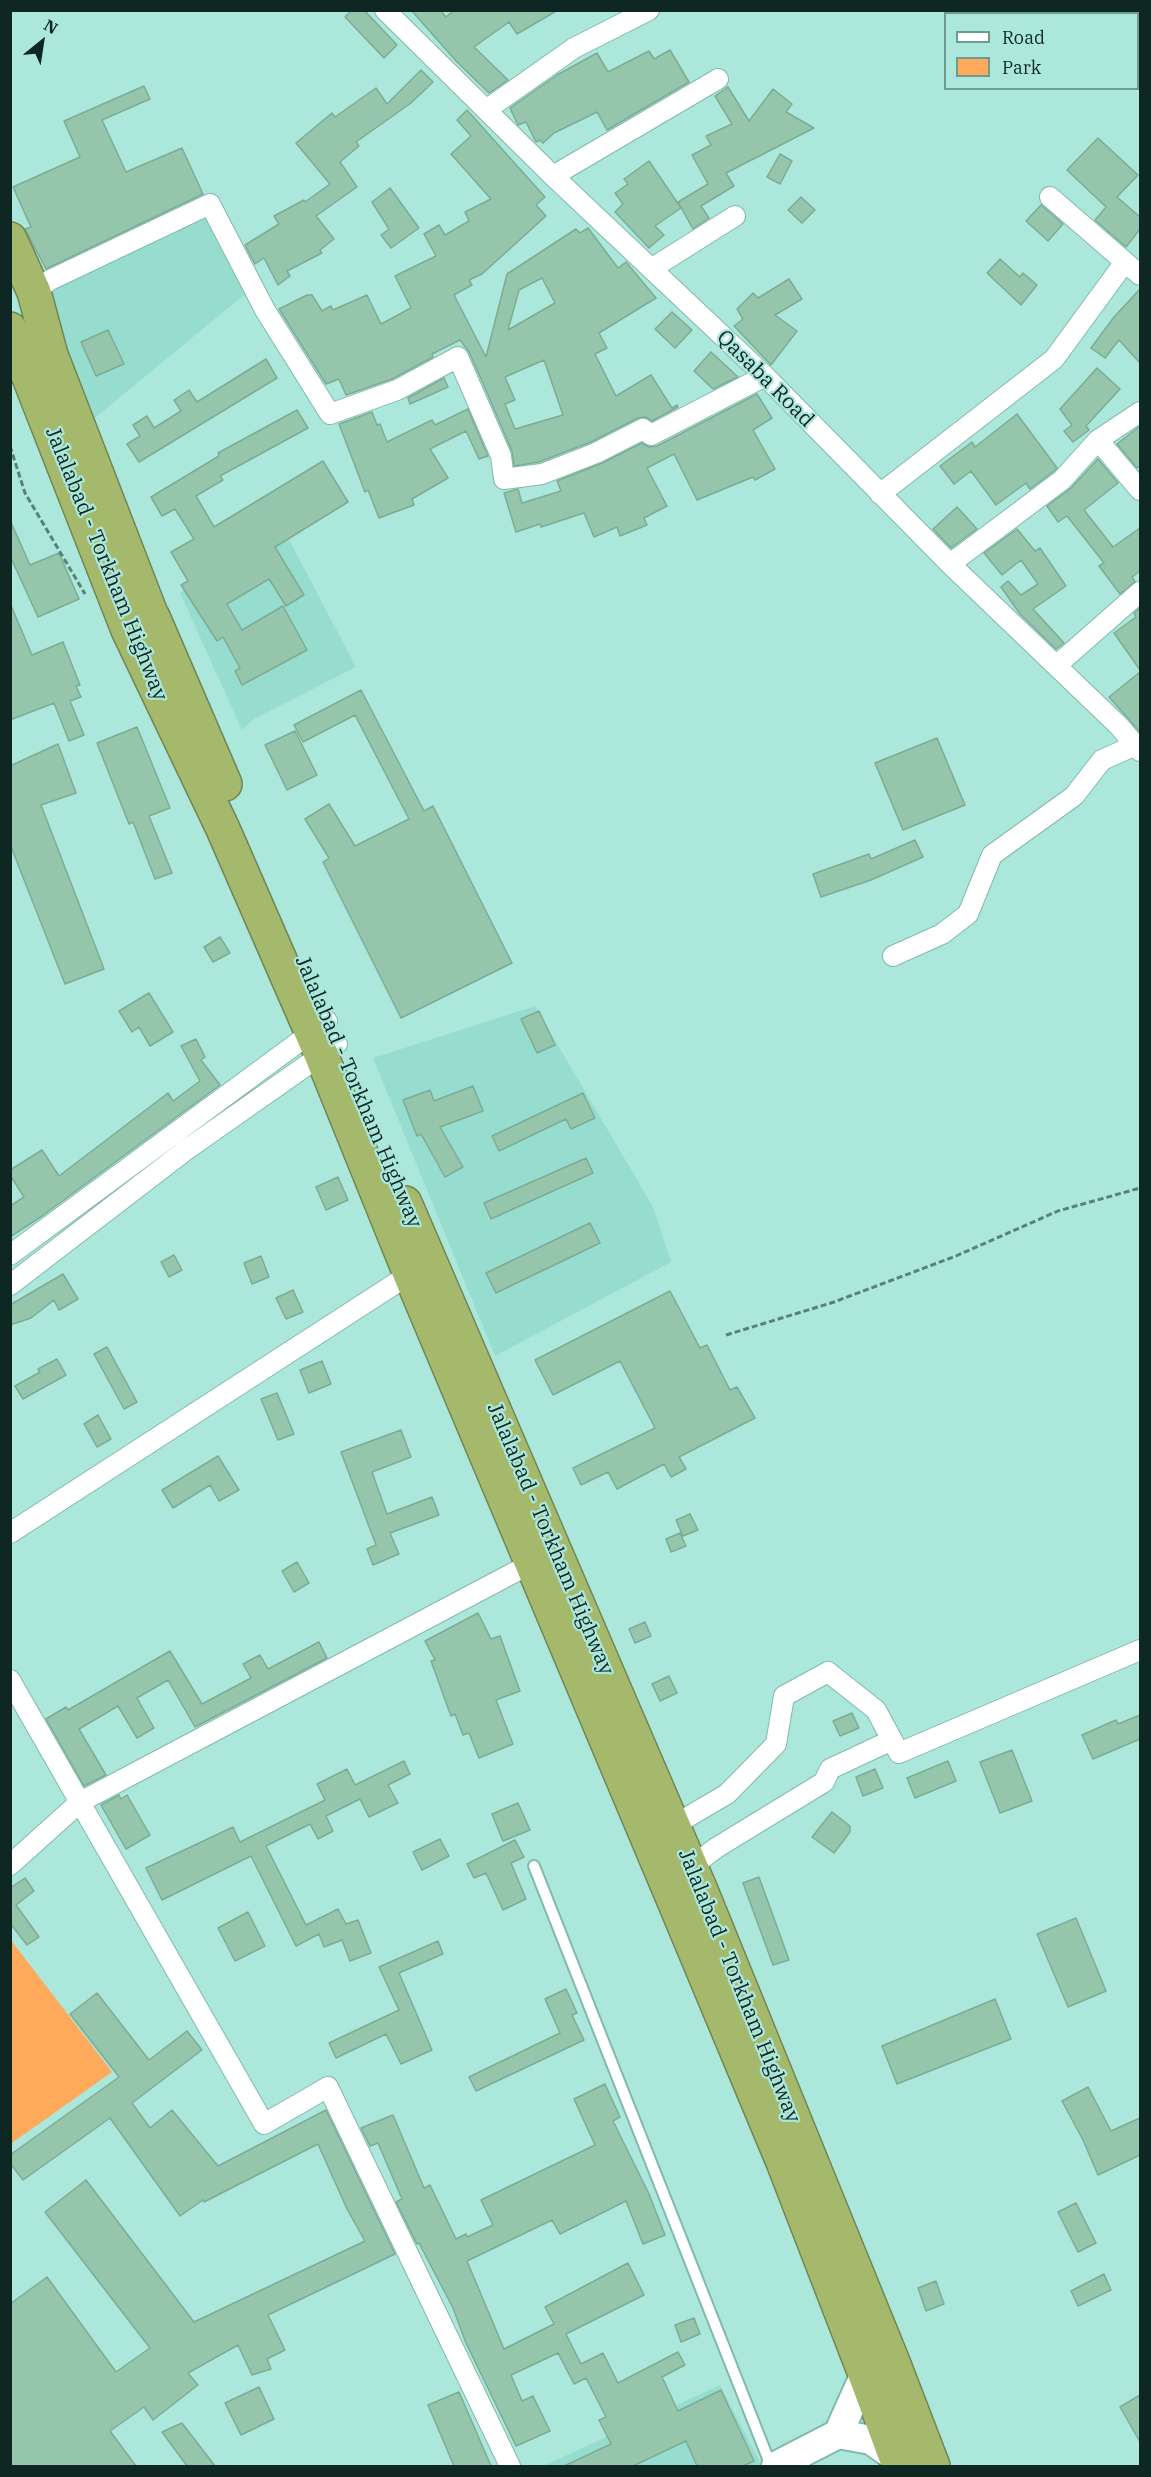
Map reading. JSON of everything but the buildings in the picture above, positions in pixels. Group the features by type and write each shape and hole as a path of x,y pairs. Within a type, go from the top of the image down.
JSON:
{"highway":[{"name":"Jalalabad - Torkham Highway","path":"10,239 34,291 51,355 153,617 324,1038 661,1833 897,2462"},
{"name":"Jalalabad - Torkham Highway","path":"10,328 129,630 324,1038 411,1275 532,1563 602,1695"},
{"name":"Jalalabad - Torkham Highway","path":"153,617 223,830"},
{"name":"Jalalabad - Torkham Highway","path":"661,1833 691,1867 933,2466"}],"street":[{"name":"Qasaba Road","path":"385,10 553,176 765,376 950,564 1036,648 1058,665 1059,669 1139,747"},
{"path":"486,110 573,48 649,10"},
{"path":"553,176 718,79"},
{"path":"1050,197 1140,275"},
{"path":"34,291 50,280 210,204 265,310 330,414 397,390 458,357 501,456 505,482 542,474 596,453 643,429 651,435 765,376"},
{"path":"651,269 735,216"},
{"path":"880,494 1054,360 1125,262"},
{"path":"950,564 1062,480 1098,440 1140,412"},
{"path":"1098,440 1140,490"},
{"path":"1058,665 1140,591"},
{"path":"893,956 942,934 968,914 992,855 1074,796 1102,760 1139,747"},
{"path":"10,1255 257,1071 324,1038"},
{"path":"10,1285 186,1150 270,1090 324,1038"},
{"path":"257,1071 270,1090"},
{"path":"10,1533 411,1275"},
{"path":"10,1865 80,1802 532,1563"},
{"path":"661,1833 727,1794 776,1743 784,1696 828,1672 876,1710 899,1754 1140,1650"},
{"path":"10,1680 264,2124 328,2087 510,2466"},
{"path":"691,1867 716,1848 824,1782 830,1769 892,1740"},
{"path":"838,2434 865,2373"},
{"path":"776,2466 838,2434 871,2440 897,2462"}],"lane":[{"path":"534,1866 771,2466"}],"path":[{"path":"726,1335 834,1302 956,1256 1058,1211 1140,1188"}],"shaded area":[{"path":"200,202 250,290 85,426 47,285"},
{"path":"285,532 356,667 254,719 242,730 180,593"},
{"path":"535,1006 653,1207 671,1262 495,1356 373,1058"},
{"path":"720,2385 762,2466 543,2466"}],"green space":[{"path":"10,1939 112,2072 12,2143 10,2141"}]}
